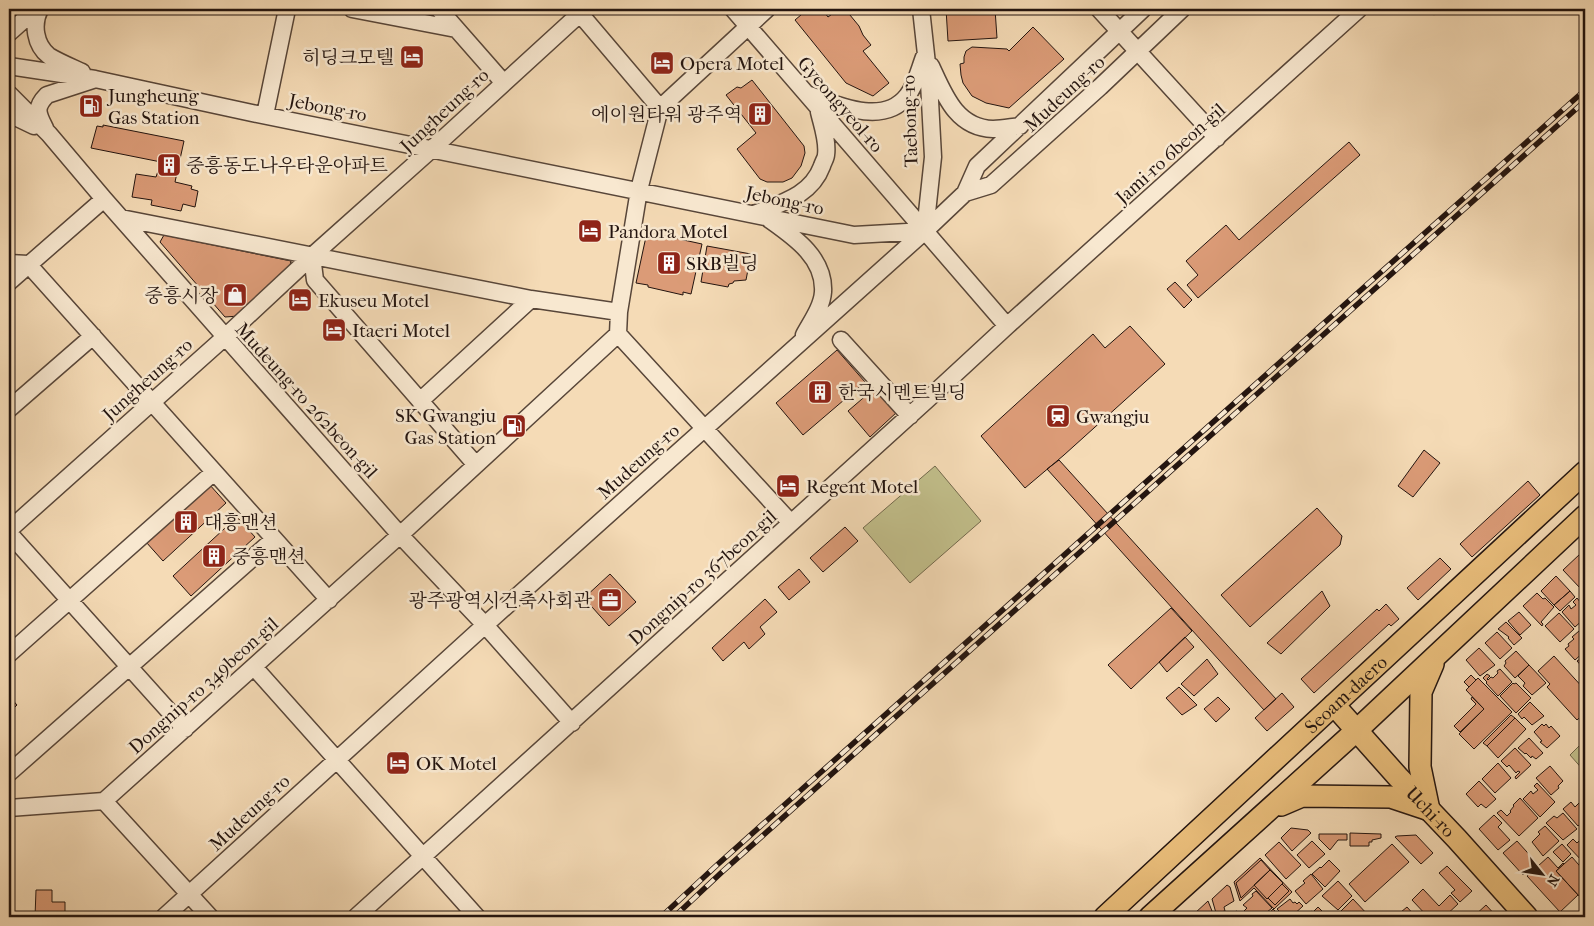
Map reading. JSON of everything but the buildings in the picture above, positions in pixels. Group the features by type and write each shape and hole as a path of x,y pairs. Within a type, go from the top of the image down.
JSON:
{"main road":[{"name":"Seoam-daero","path":"1105,917 1585,472"},
{"name":"Seoam-daero","path":"1150,917 1357,730 1585,516"},
{"path":"1429,810 1420,767 1421,692 1436,656"},
{"name":"Uchi-ro","path":"1334,705 1527,917"},
{"path":"1270,810 1302,796 1391,797 1429,810"}],"street":[{"path":"9,22 31,9"},
{"path":"9,33 36,9"},
{"path":"40,9 35,26 37,38 42,48 49,55 95,79"},
{"path":"265,115 287,9"},
{"path":"352,9 456,29"},
{"path":"439,9 503,82"},
{"name":"Gyeongyeol-ro","path":"733,9 1007,326"},
{"path":"767,9 660,108 639,190 618,312 618,334 791,523"},
{"name":"Taebong-ro","path":"921,9 929,82 933,157 925,232"},
{"path":"1099,9 1217,138"},
{"name":"Mudeung-ro","path":"164,917 336,759 925,232 965,193 977,166 1143,9"},
{"name":"Mudeung-ro","path":"965,193 991,185 1038,144 1182,9"},
{"name":"Jami-ro 6beon-gil","path":"1007,326 1359,9"},
{"name":"Jungheung-ro","path":"9,532 433,148 580,10 660,108"},
{"path":"806,94 853,110 875,112 888,109 899,104 914,86 925,52"},
{"path":"925,52 949,103 962,118 979,127 993,129 1020,126"},
{"name":"Jebong-ro","path":"9,66 95,79 854,235 925,232"},
{"path":"49,134 38,114 42,100 47,95 95,79"},
{"name":"Mudeung-ro 262beon-gil","path":"9,94 49,134 400,535 485,625 572,723"},
{"path":"797,347 819,307 823,292 821,279 815,263 807,250 760,216 796,198 812,185 820,173 826,154 825,134 818,108"},
{"path":"9,114 49,134"},
{"path":"9,282 104,199"},
{"path":"121,218 531,299 618,312"},
{"path":"312,256 315,280 476,465"},
{"path":"9,262 28,264 328,600"},
{"path":"420,400 531,299"},
{"name":"Dongnip-ro 367beon-gil","path":"356,917 572,723 1007,326"},
{"name":"Dongnip-ro 349beon-gil","path":"104,801 400,535 618,334"},
{"path":"14,405 93,336"},
{"path":"841,340 910,416"},
{"path":"9,654 214,472"},
{"path":"9,532 185,729"},
{"path":"9,773 274,539"},
{"path":"254,667 477,917"},
{"path":"9,808 104,801 210,917"}],"shaded area":[{"path":"935,466 981,521 910,583 863,528"},
{"path":"1585,740 1585,772 1570,755"}],"railway":[{"path":"661,917 1585,90"},
{"path":"674,917 1585,101"}],"place":[{"name":"히딩크모텔","path":"412,57"},
{"name":"Opera Motel","path":"662,63"},
{"name":"Jungheung Gas Station","path":"91,106"},
{"name":"에이원타워 광주역","path":"760,114"},
{"name":"중흥동도나우타운아파트","path":"169,165"},
{"name":"Pandora Motel","path":"590,231"},
{"name":"SRB빌딩","path":"669,263"},
{"name":"중흥시장","path":"235,295"},
{"name":"Ekuseu Motel","path":"300,300"},
{"name":"Itaeri Motel","path":"334,330"},
{"name":"한국시멘트빌딩","path":"820,392"},
{"name":"Gwangju","path":"1058,416"},
{"name":"SK Gwangju Gas Station","path":"514,426"},
{"name":"Regent Motel","path":"788,486"},
{"name":"대흥맨션","path":"186,522"},
{"name":"중흥맨션","path":"214,556"},
{"name":"광주광역시건축사회관","path":"610,600"},
{"name":"OK Motel","path":"398,763"}]}
